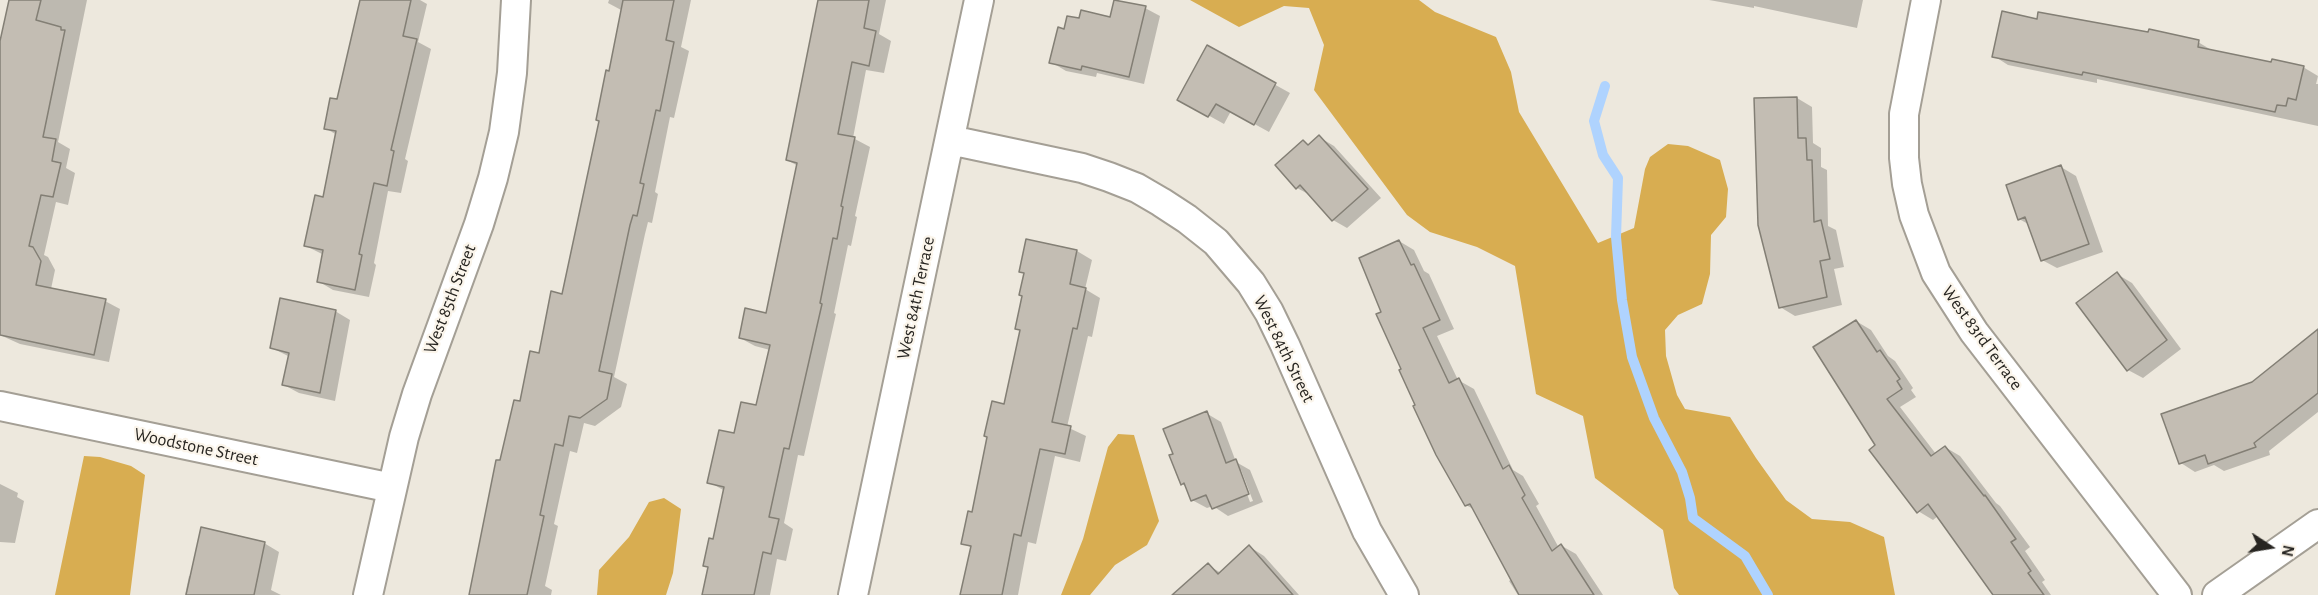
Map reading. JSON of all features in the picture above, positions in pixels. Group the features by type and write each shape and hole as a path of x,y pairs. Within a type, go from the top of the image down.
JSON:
{"street":[{"name":"West 85th Street","path":"368,595 404,437 426,364 493,178 504,132 512,73 516,0"},
{"name":"West 84th Terrace","path":"853,595 979,0"},
{"name":"West 83rd Terrace","path":"1926,0 1907,90 1904,146 1907,184 1914,215 1936,273 1974,332 2177,595"},
{"name":"West 84th Street","path":"950,140 1082,168 1109,177 1137,188 1161,202 1216,242 1251,283 1269,312 1286,345 1367,531 1404,595"},
{"name":"Woodstone Street","path":"0,406 392,488"},
{"path":"2217,595 2318,524"}],"shaded area":[{"path":"1190,0 1419,0 1435,12 1496,37 1511,72 1519,112 1598,243 1634,228 1645,169 1650,157 1668,144 1688,146 1720,160 1728,189 1726,217 1711,235 1710,274 1702,304 1678,315 1665,330 1666,356 1677,395 1685,409 1730,417 1786,500 1812,519 1850,522 1884,537 1895,595 1679,595 1674,588 1663,530 1595,478 1583,416 1536,394 1515,266 1477,247 1430,232 1407,215 1314,90 1324,45 1309,8 1284,6 1239,27"},
{"path":"1118,434 1134,435 1159,521 1147,545 1115,565 1090,595 1061,595 1083,539 1108,447"},
{"path":"84,456 100,457 131,466 145,475 130,595 55,595"},
{"path":"664,498 681,509 673,573 666,595 597,595 599,570 629,537 649,502"}],"building":[{"path":"9,0 41,0 36,20 65,30 43,137 56,139 52,161 61,163 53,197 41,195 29,246 33,247 41,261 36,285 106,299 94,355 0,335 0,41"},
{"path":"360,0 411,0 403,36 417,39 391,150 394,151 387,186 374,183 359,254 362,255 355,290 317,282 323,250 304,246 315,195 323,197 336,131 324,129 330,98 337,99"},
{"path":"623,0 674,0 666,40 674,42 660,111 656,110 640,183 644,184 637,216 633,215 630,225 599,371 612,374 607,399 580,418 569,416 563,446 555,444 540,515 544,516 527,595 469,595 496,460 500,460 514,400 520,401 530,351 539,353 551,291 562,294 599,121 596,120 606,70 609,71"},
{"path":"818,0 869,0 864,28 876,31 869,66 852,62 838,134 855,137 837,239 833,238 820,303 822,304 789,449 784,448 769,517 779,519 771,554 763,552 754,595 702,595 708,567 703,566 709,538 713,539 724,487 707,483 719,430 734,433 741,402 756,405 770,345 739,338 745,308 766,313 797,163 786,160"},
{"path":"1114,0 1146,6 1129,77 1082,66 1081,70 1049,63 1058,27 1064,29 1067,16 1079,18 1081,10 1110,17"},
{"path":"2002,11 2037,19 2038,12 2148,32 2149,29 2199,40 2198,47 2271,62 2272,59 2304,66 2296,100 2288,98 2286,106 2277,105 2275,112 2083,72 2082,75 1992,57"},
{"path":"1207,45 1276,83 1254,125 1216,104 1208,117 1177,100"},
{"path":"1797,97 1798,138 1806,138 1807,160 1812,160 1814,222 1821,220 1830,259 1820,261 1827,297 1779,308 1758,225 1754,98"},
{"path":"1319,135 1368,189 1332,221 1300,185 1296,189 1275,165 1303,140 1308,145"},
{"path":"2061,165 2089,244 2041,261 2025,217 2018,220 2006,185"},
{"path":"1026,239 1077,250 1070,284 1086,288 1077,329 1073,328 1052,422 1071,426 1065,454 1040,449 1021,536 1014,534 1002,595 960,595 971,546 961,544 968,511 972,512 987,437 984,436 992,401 1004,404 1020,330 1015,329 1024,273 1019,272"},
{"path":"1399,240 1411,265 1414,264 1440,320 1423,328 1449,383 1459,378 1503,469 1509,465 1525,495 1522,498 1552,551 1561,544 1594,595 1519,595 1470,504 1465,506 1436,455 1413,406 1415,405 1399,370 1401,369 1376,314 1381,312 1359,258"},
{"path":"2117,272 2167,340 2127,371 2076,303"},
{"path":"280,298 336,310 320,393 282,385 289,353 270,348"},
{"path":"1856,320 1877,352 1880,350 1900,379 1897,381 1902,389 1887,399 1931,456 1945,446 1985,495 2016,539 2011,542 2031,571 2028,573 2044,595 1993,595 1928,504 1917,513 1869,450 1875,445 1813,347"},
{"path":"2318,329 2318,393 2254,443 2256,447 2208,464 2205,455 2179,464 2161,414 2252,382"},
{"path":"1207,411 1226,463 1236,459 1249,494 1212,509 1206,495 1191,501 1184,483 1181,485 1169,455 1173,454 1163,429"},
{"path":"201,527 265,542 254,595 186,595"},
{"path":"1249,545 1293,595 1172,595 1208,563 1218,574"}],"waterway":[{"path":"1605,86 1594,121 1603,155 1618,178 1616,237 1622,300 1632,357 1654,418 1682,472 1693,518 1745,556 1768,595"}]}
